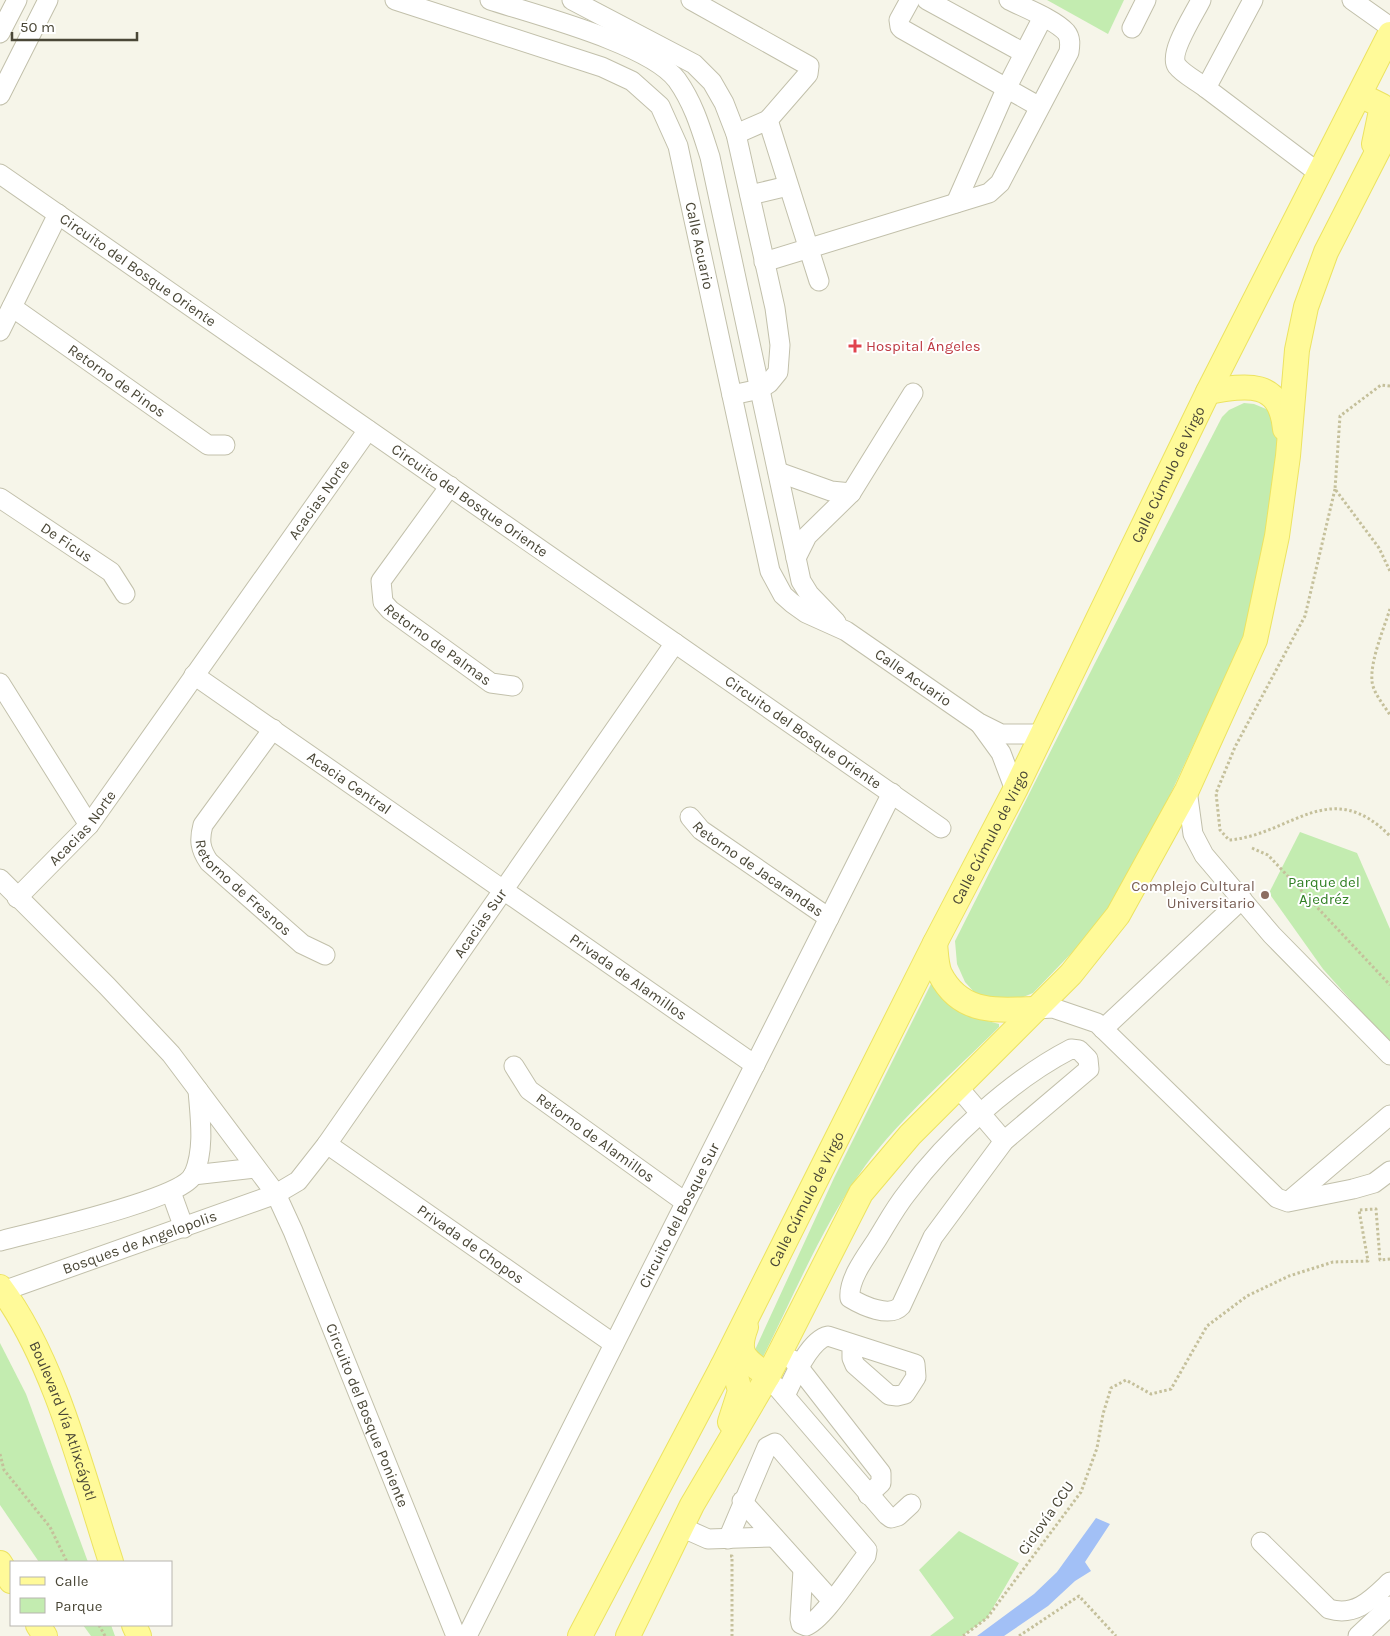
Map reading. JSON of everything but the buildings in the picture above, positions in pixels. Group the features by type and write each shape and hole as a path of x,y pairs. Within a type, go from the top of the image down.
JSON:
{"main road":[{"name":"Calle Cúmulo de Virgo","path":"580,1636 722,1367 935,943 1015,790 1208,392 1390,34"},
{"path":"1360,95 1382,106 1382,113 1365,175"},
{"path":"628,1636 681,1527 768,1376 861,1193 910,1135 956,1086 1071,974 1118,915 1187,790 1255,640 1277,536 1288,456 1297,350 1306,307 1326,252 1390,127"},
{"path":"1208,392 1249,387 1266,390 1277,400 1284,417 1288,456"},
{"path":"935,943 940,973 957,996 971,1005 995,1010 1036,1008"},
{"path":"765,1279 740,1342 741,1351 747,1360 768,1376"},
{"name":"Boulevard Vía Atlixcáyotl","path":"2,1289 36,1347 58,1400 111,1561"},
{"path":"722,1367 736,1376 740,1391 722,1453"},
{"path":"0,1563 10,1579"}],"street":[{"path":"0,33 17,0"},
{"path":"0,95 4,75 48,0"},
{"name":"Calle Acuario","path":"395,0 602,68 632,81 660,106 678,146 770,571 776,583 792,603 806,613 846,632 979,723 1002,734 1042,734"},
{"name":"Calle Acuario","path":"490,0 619,43 650,58 676,79 696,111 710,157 796,558 805,589 846,632"},
{"path":"572,0 694,64 712,82 724,102 736,134 780,345 778,372 769,384 760,389 732,395"},
{"path":"691,0 810,66 808,74 768,120 736,134"},
{"path":"910,0 899,20 902,29 1038,106"},
{"path":"927,0 1024,53"},
{"path":"764,262 989,193 1000,183 1038,106 1068,52 1070,42 1066,33 1009,0"},
{"path":"1132,28 1146,0"},
{"path":"1201,0 1178,44 1174,57 1176,65 1320,174"},
{"path":"1206,88 1253,0"},
{"path":"1352,0 1390,27"},
{"path":"956,203 1007,87 1043,18"},
{"path":"768,120 819,281"},
{"name":"Circuito del Bosque Oriente","path":"0,174 941,828"},
{"path":"750,195 788,186"},
{"path":"0,331 58,214"},
{"name":"Retorno de Pinos","path":"12,307 208,445 224,445"},
{"path":"796,558 807,536 851,493 913,393"},
{"name":"Acacias Norte","path":"17,898 89,825 368,430"},
{"path":"778,472 831,491 851,493"},
{"name":"Retorno de Palmas","path":"450,486 381,581 383,602 390,610 491,683 513,686"},
{"name":"De Ficus","path":"0,498 111,572 125,594"},
{"name":"Acacias Sur","path":"276,1194 298,1181 327,1144 502,889 675,643"},
{"name":"Acacia Central","path":"194,676 502,889"},
{"path":"0,683 89,825"},
{"name":"Calle Acuario","path":"979,723 1001,753 1015,790"},
{"name":"Retorno de Fresnos","path":"273,729 203,825 199,838 202,851 209,862 302,944 325,955"},
{"path":"1187,790 1193,834 1204,855 1272,935 1390,1055"},
{"name":"Circuito del Bosque Sur","path":"467,1636 892,793"},
{"name":"Retorno de Jacarandas","path":"690,817 701,830 829,918"},
{"path":"0,879 153,1034 198,1090 276,1194"},
{"name":"Privada de Alamillos","path":"502,889 755,1065"},
{"path":"1103,1030 1242,899"},
{"path":"1036,1008 1053,1008 1097,1023 1277,1198 1288,1202 1354,1189 1374,1183 1390,1171"},
{"path":"1076,1049 1088,1060 1089,1069 1082,1077 1004,1141 933,1237 901,1306 896,1311 889,1312 850,1298 849,1290 867,1254 906,1194 930,1164 981,1114 1015,1087 1065,1053 1076,1049"},
{"name":"Retorno de Alamillos","path":"514,1066 529,1090 686,1202"},
{"path":"956,1086 1004,1141"},
{"path":"193,1175 201,1130 198,1090"},
{"path":"1288,1202 1390,1115"},
{"name":"Privada de Chopos","path":"327,1144 614,1344"},
{"path":"0,1241 147,1201 170,1192 193,1175 256,1168"},
{"path":"170,1192 184,1228"},
{"name":"Bosques de Angelopolis","path":"2,1289 184,1228 276,1194"},
{"name":"Circuito del Bosque Poniente","path":"276,1194 293,1231 456,1636"},
{"path":"785,1396 798,1368 822,1337 835,1337 852,1344"},
{"path":"782,1347 881,1472 882,1479 868,1495"},
{"path":"768,1376 868,1495 890,1518 898,1516 911,1504"},
{"path":"726,1547 742,1501 766,1447 775,1443 867,1550 866,1556 832,1600 812,1624 806,1626 801,1624 803,1570"},
{"path":"742,1501 832,1600"},
{"path":"681,1527 726,1547 774,1537"},
{"path":"1261,1542 1329,1610 1340,1612 1365,1605 1390,1582"},
{"path":"1358,1636 1390,1606"}],"path":[{"path":"1390,386 1381,386 1340,416 1335,489 1305,616 1235,747 1216,793 1220,830 1229,840 1242,839 1305,814 1329,809 1361,813 1377,823 1390,836"},
{"path":"1335,489 1379,548 1390,571"},
{"path":"1390,609 1374,665 1372,681 1376,694 1390,715"},
{"path":"1252,848 1268,855 1390,985"},
{"name":"Ciclovía CCU","path":"963,1636 987,1618 1081,1492 1097,1448 1103,1414 1111,1388 1126,1380 1151,1394 1171,1388 1207,1326 1247,1296 1288,1276 1333,1262 1368,1261 1359,1210 1376,1209 1380,1260 1390,1259"},
{"path":"0,1454 4,1470 50,1527 67,1561"},
{"path":"726,1547 732,1556 732,1636"},
{"path":"1019,1636 1079,1596 1116,1636"}],"green space":[{"path":"1047,0 1124,0 1108,34"},
{"path":"1244,403 1254,404 1271,411 1277,418 1280,449 1253,607 1239,648 1163,810 1118,894 1087,937 1033,993 1005,1002 975,993 965,982 957,964 955,941 1222,417 1229,410"},
{"name":"Parque del Ajedréz","path":"1300,832 1357,853 1390,929 1390,1044 1323,969 1269,893"},
{"path":"933,980 973,1017 999,1024 999,1027 912,1111 865,1166 836,1211 763,1357 760,1358 754,1352 834,1178"},
{"path":"0,1343 26,1394 88,1561 38,1561 0,1505"},
{"path":"959,1531 1019,1563 987,1618 962,1636 930,1636 954,1618 919,1570"},
{"path":"84,1626 111,1626 115,1636 91,1636"}],"water":[{"path":"1096,1518 1110,1524 1085,1562 1091,1571 1075,1581 1048,1606 1004,1636 977,1636 1034,1594 1057,1572"}],"place":[{"name":"Hospital Ángeles","path":"855,346"},
{"name":"Complejo Cultural Universitario","path":"1265,895"}]}
